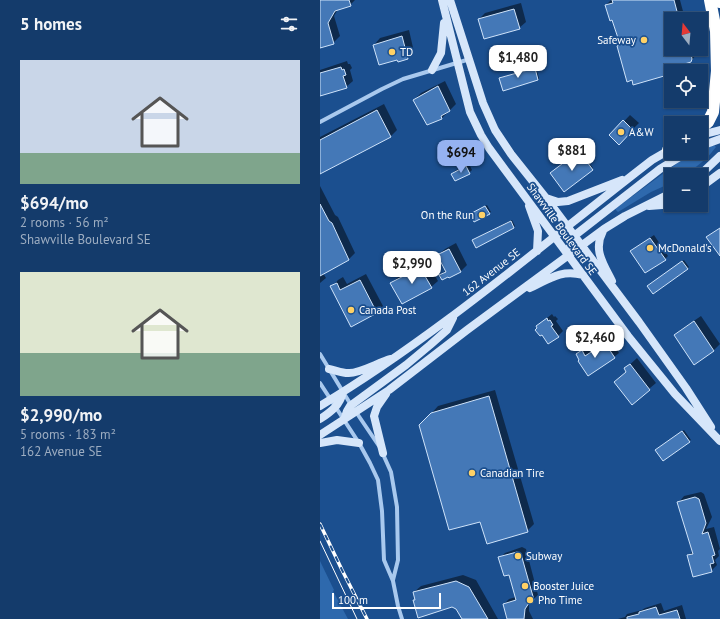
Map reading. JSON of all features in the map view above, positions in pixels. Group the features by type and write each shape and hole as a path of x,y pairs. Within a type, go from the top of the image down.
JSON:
{"highway":[{"path":"708,122 713,112 717,72 716,31 710,0"}],"main road":[{"name":"Shawville Boulevard SE","path":"442,0 470,112 489,148 624,330 675,394 720,441"},
{"name":"Shawville Boulevard SE","path":"450,0 470,59 483,104 494,130 510,154 546,198 686,388 720,441"},
{"path":"432,70 441,53 444,35 444,12"},
{"path":"708,133 720,130"},
{"path":"708,143 720,139"},
{"name":"162 Avenue SE","path":"343,392 396,358 454,315 652,160 664,153"},
{"path":"707,168 720,156"},
{"path":"569,255 569,249 574,236 660,169 675,160"},
{"path":"708,182 720,173"},
{"path":"546,198 557,202 568,201 632,176"},
{"path":"320,435 344,420 347,411 354,409 389,390 604,229 625,216 664,197"},
{"path":"528,201 538,231 537,251"},
{"path":"646,206 664,204"},
{"path":"604,229 599,238 598,252 618,295"},
{"path":"506,301 564,273 574,273 583,276"},
{"path":"354,409 447,330 454,315"},
{"path":"329,369 353,373 381,361 396,358"},
{"path":"383,454 374,412 389,390"},
{"path":"320,406 342,399 343,392"},
{"path":"320,419 333,403"},
{"path":"320,443 337,440 358,443"}],"street":[{"path":"320,122 402,79 470,59"},
{"path":"320,354 383,454 391,472 397,507 398,560 393,581"},
{"path":"320,383 370,462 378,480 382,511 384,560 393,581 402,619"}],"shaded area":[{"path":"714,145 716,147 708,157 708,147"},
{"path":"682,160 704,160 694,168 671,168"},
{"path":"664,173 664,186 651,192 618,212 615,209"},
{"path":"320,561 334,590 333,591 348,619 320,619"}],"building":[{"path":"320,0 349,0 351,6 335,11 328,23 334,44 320,48"},
{"name":"Safeway","path":"612,0 674,0 677,12 664,12 664,56 691,56 691,62 684,64 664,64 664,76 633,85 632,80 627,82 617,46 619,45 618,38 612,20 610,21 605,5 613,3"},
{"path":"514,9 520,29 484,39 478,19"},
{"name":"TD","path":"402,36 408,59 398,62 397,60 379,65 373,45"},
{"path":"341,67 342,70 344,69 346,75 343,76 347,88 320,96 320,73"},
{"path":"535,68 538,80 503,91 499,78"},
{"path":"438,86 450,111 441,116 442,119 427,125 413,100"},
{"path":"377,110 391,137 320,174 320,140"},
{"name":"A&W","path":"623,120 633,130 619,145 609,135"},
{"path":"579,151 593,170 564,192 550,173"},
{"path":"466,166 470,174 455,181 451,174"},
{"path":"320,204 329,221 332,223 349,260 320,276"},
{"path":"485,206 490,214 474,222 470,214"},
{"path":"511,221 514,228 476,248 472,240"},
{"path":"720,228 720,256 706,237"},
{"path":"650,238 666,260 645,273 630,251"},
{"path":"449,249 461,272 442,280 439,275 446,272 437,255"},
{"path":"682,261 688,269 653,294 647,286"},
{"path":"425,265 429,273 425,276 432,288 402,304 390,283"},
{"path":"360,280 377,313 351,327 330,286 337,283 340,290"},
{"path":"547,318 548,321 550,320 553,325 551,326 559,337 548,344 542,335 540,336 535,330 537,328 536,326"},
{"path":"694,321 714,351 694,365 674,335"},
{"path":"605,343 615,358 588,376 578,361 579,360 576,354 582,350 585,356"},
{"path":"630,364 650,390 632,405 614,382 626,372 624,368"},
{"name":"Canadian Tire","path":"489,396 528,532 487,544 480,522 449,530 419,425 431,413"},
{"path":"682,431 690,442 663,461 655,450"},
{"path":"695,497 699,499 706,523 702,534 708,532 715,555 712,556 714,563 710,564 712,572 693,577 687,555 693,554 677,502"},
{"path":"517,552 521,554 534,600 529,603 525,609 524,619 507,619 503,604 516,600 509,575 504,576 498,557"},
{"path":"456,581 469,587 488,619 462,619 456,609 452,607 418,618 413,600 415,600 413,592"},
{"path":"656,607 659,615 677,610 680,619 627,619 627,617 639,614 639,612"}],"tram line":[{"path":"320,541 357,619"}],"railway":[{"path":"320,524 367,619"}],"place":[{"name":"Safeway","path":"644,40"},
{"name":"TD","path":"392,52"},
{"name":"A&W","path":"621,132"},
{"name":"On the Run","path":"482,215"},
{"name":"McDonald's","path":"650,248"},
{"name":"Canada Post","path":"351,310"},
{"name":"Canadian Tire","path":"472,473"},
{"name":"Subway","path":"518,556"},
{"name":"Booster Juice","path":"525,586"},
{"name":"Pho Time","path":"530,600"}]}
